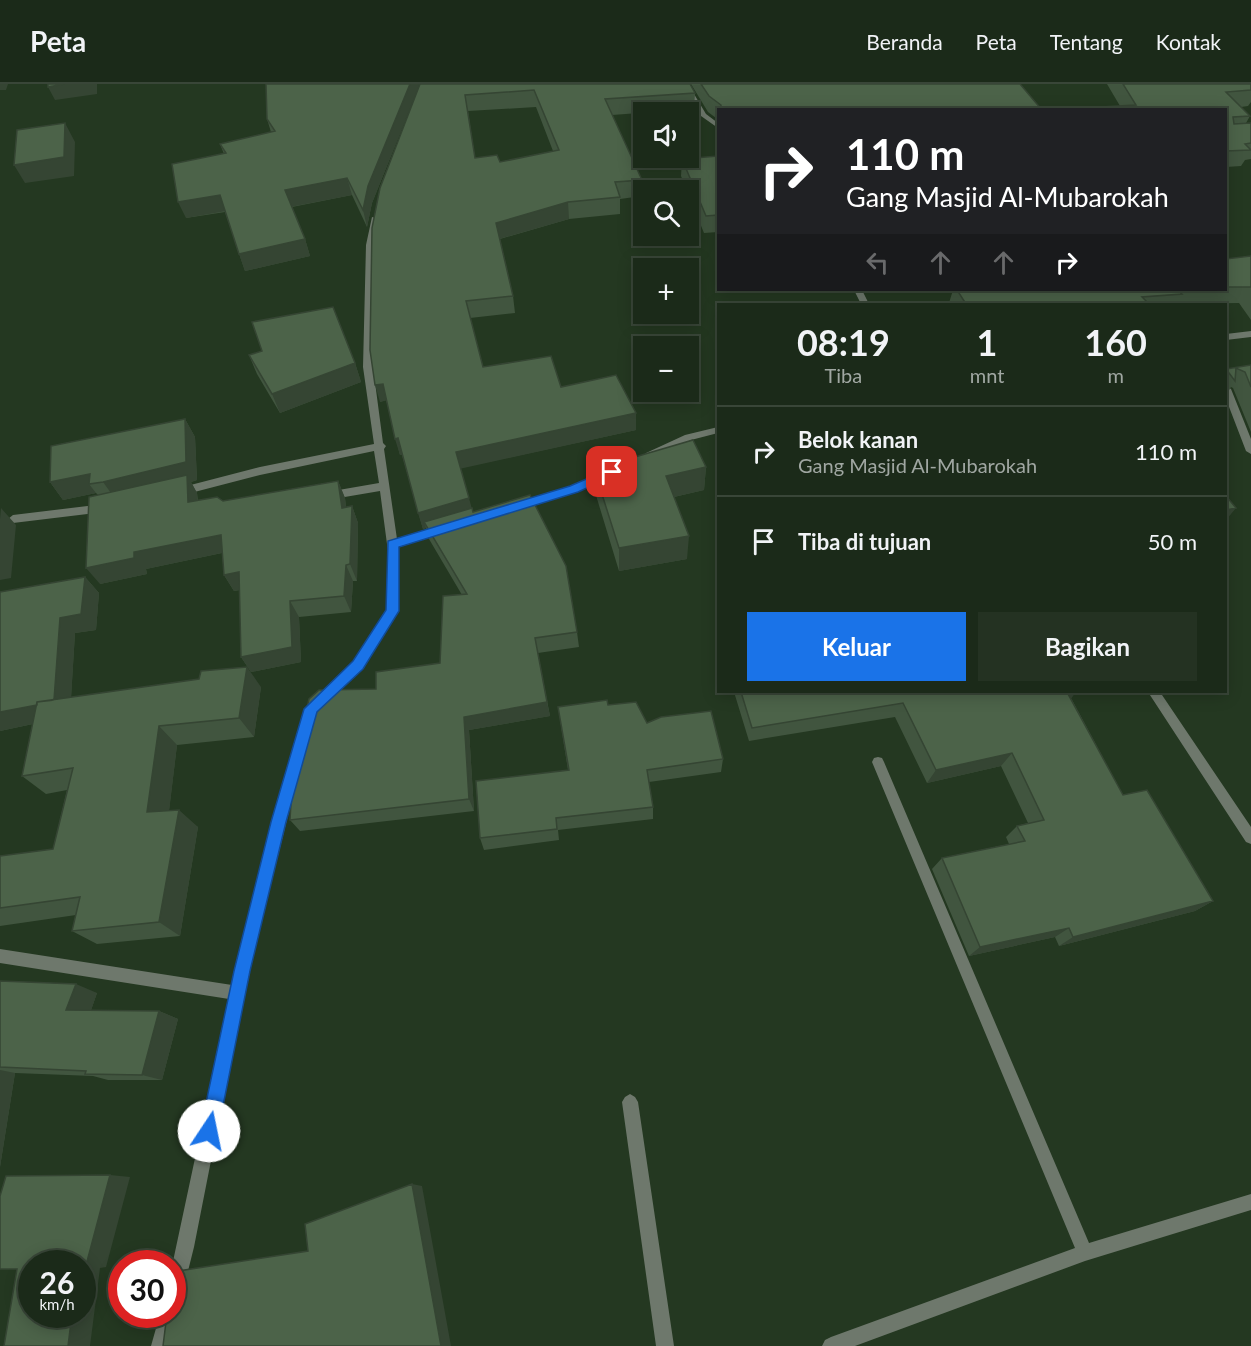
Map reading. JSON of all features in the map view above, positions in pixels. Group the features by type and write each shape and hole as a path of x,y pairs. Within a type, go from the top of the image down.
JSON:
{"street":[{"path":"685,84 703,116 717,125"},
{"path":"311,709 358,665 393,611 393,544 381,446 368,367 370,245 378,204"},
{"path":"1227,337 1251,334"},
{"path":"1227,391 1251,451"},
{"path":"636,461 688,437 717,430"},
{"path":"164,496 260,471 381,446"},
{"path":"506,510 574,489 616,470"},
{"path":"314,498 385,486"},
{"path":"13,519 116,506"},
{"path":"393,544 449,527"},
{"path":"1155,693 1251,838"},
{"path":"185,1250 237,993 278,822 301,743"},
{"path":"878,762 1085,1253"},
{"path":"0,956 237,993"},
{"path":"630,1102 665,1346"},
{"path":"831,1346 1085,1253 1251,1202"},
{"path":"160,1346 165,1328"}],"building":[{"path":"48,84 64,84 48,87"},
{"path":"266,84 410,84 368,186 363,210 347,178 285,190 305,239 239,254 220,195 178,202 172,164 226,153 220,144 275,131 267,119"},
{"path":"420,84 690,84 695,93 605,99 633,160 633,168 637,168 642,180 615,182 620,197 568,202 496,223 513,296 466,301 483,367 551,356 561,387 616,375 636,413 456,452 469,498 418,513 398,438 395,439 383,384 375,385 370,350 372,228 380,188","holes":["534,90 559,150 500,162 497,155 475,158 465,95"]},
{"path":"701,84 1020,84 1040,108 721,108 721,105 709,96"},
{"path":"1123,84 1251,84 1251,90 1226,92 1250,116 1233,117 1234,124 1251,123 1251,143 1245,144 1251,150 1227,151 1227,108 1084,108 1136,105"},
{"path":"65,123 64,157 14,165 17,130"},
{"path":"717,156 717,215 706,216 699,199 699,180 691,180 686,168 699,168 699,158"},
{"path":"1251,256 1251,287 1227,287 1227,259"},
{"path":"958,291 1179,291 1182,294 1142,297 1148,303 965,303"},
{"path":"333,307 355,363 272,394 249,355 262,351 252,322"},
{"path":"1251,365 1251,387 1245,372 1236,368 1235,381 1227,369"},
{"path":"185,419 186,462 103,482 89,484 90,474 50,482 51,446"},
{"path":"693,440 706,467 666,476 689,536 619,548 594,469"},
{"path":"187,475 188,502 217,497 223,501 338,481 342,508 352,506 350,564 346,565 344,596 290,601 292,647 241,657 239,572 224,575 221,535 134,552 134,558 86,568 89,497"},
{"path":"530,495 566,566 577,632 535,638 547,702 464,717 469,799 290,820 293,767 309,699 319,690 376,689 376,672 440,663 443,596 467,594 424,522 472,508 473,512"},
{"path":"1227,497 1236,508 1227,510"},
{"path":"85,577 81,614 60,618 54,700 0,712 0,592"},
{"path":"247,667 239,718 159,726 147,812 179,810 159,922 72,931 80,897 0,908 0,856 53,849 73,768 22,776 37,702 199,679 201,671"},
{"path":"741,693 1072,693 1068,694 1123,795 1147,790 1213,901 1073,937 1069,928 980,947 942,858 1025,841 1017,826 1044,820 1012,753 936,770 903,703 752,728"},
{"path":"607,700 608,705 636,702 647,723 661,717 711,711 723,759 647,770 653,807 556,818 557,829 480,838 476,781 569,770 558,707"},
{"path":"0,981 76,984 66,1010 159,1011 142,1075 85,1074 86,1071 0,1067"},
{"path":"110,1175 90,1250 18,1250 18,1328 70,1328 68,1346 4,1346 17,1269 0,1269 0,1196 6,1176"},
{"path":"412,1184 441,1346 163,1346 165,1328 186,1328 186,1270 308,1251 305,1224"}],"route":[{"path":"209,1131 237,993 278,822 311,709 358,665 393,611 393,544 574,489 612,472"}]}
